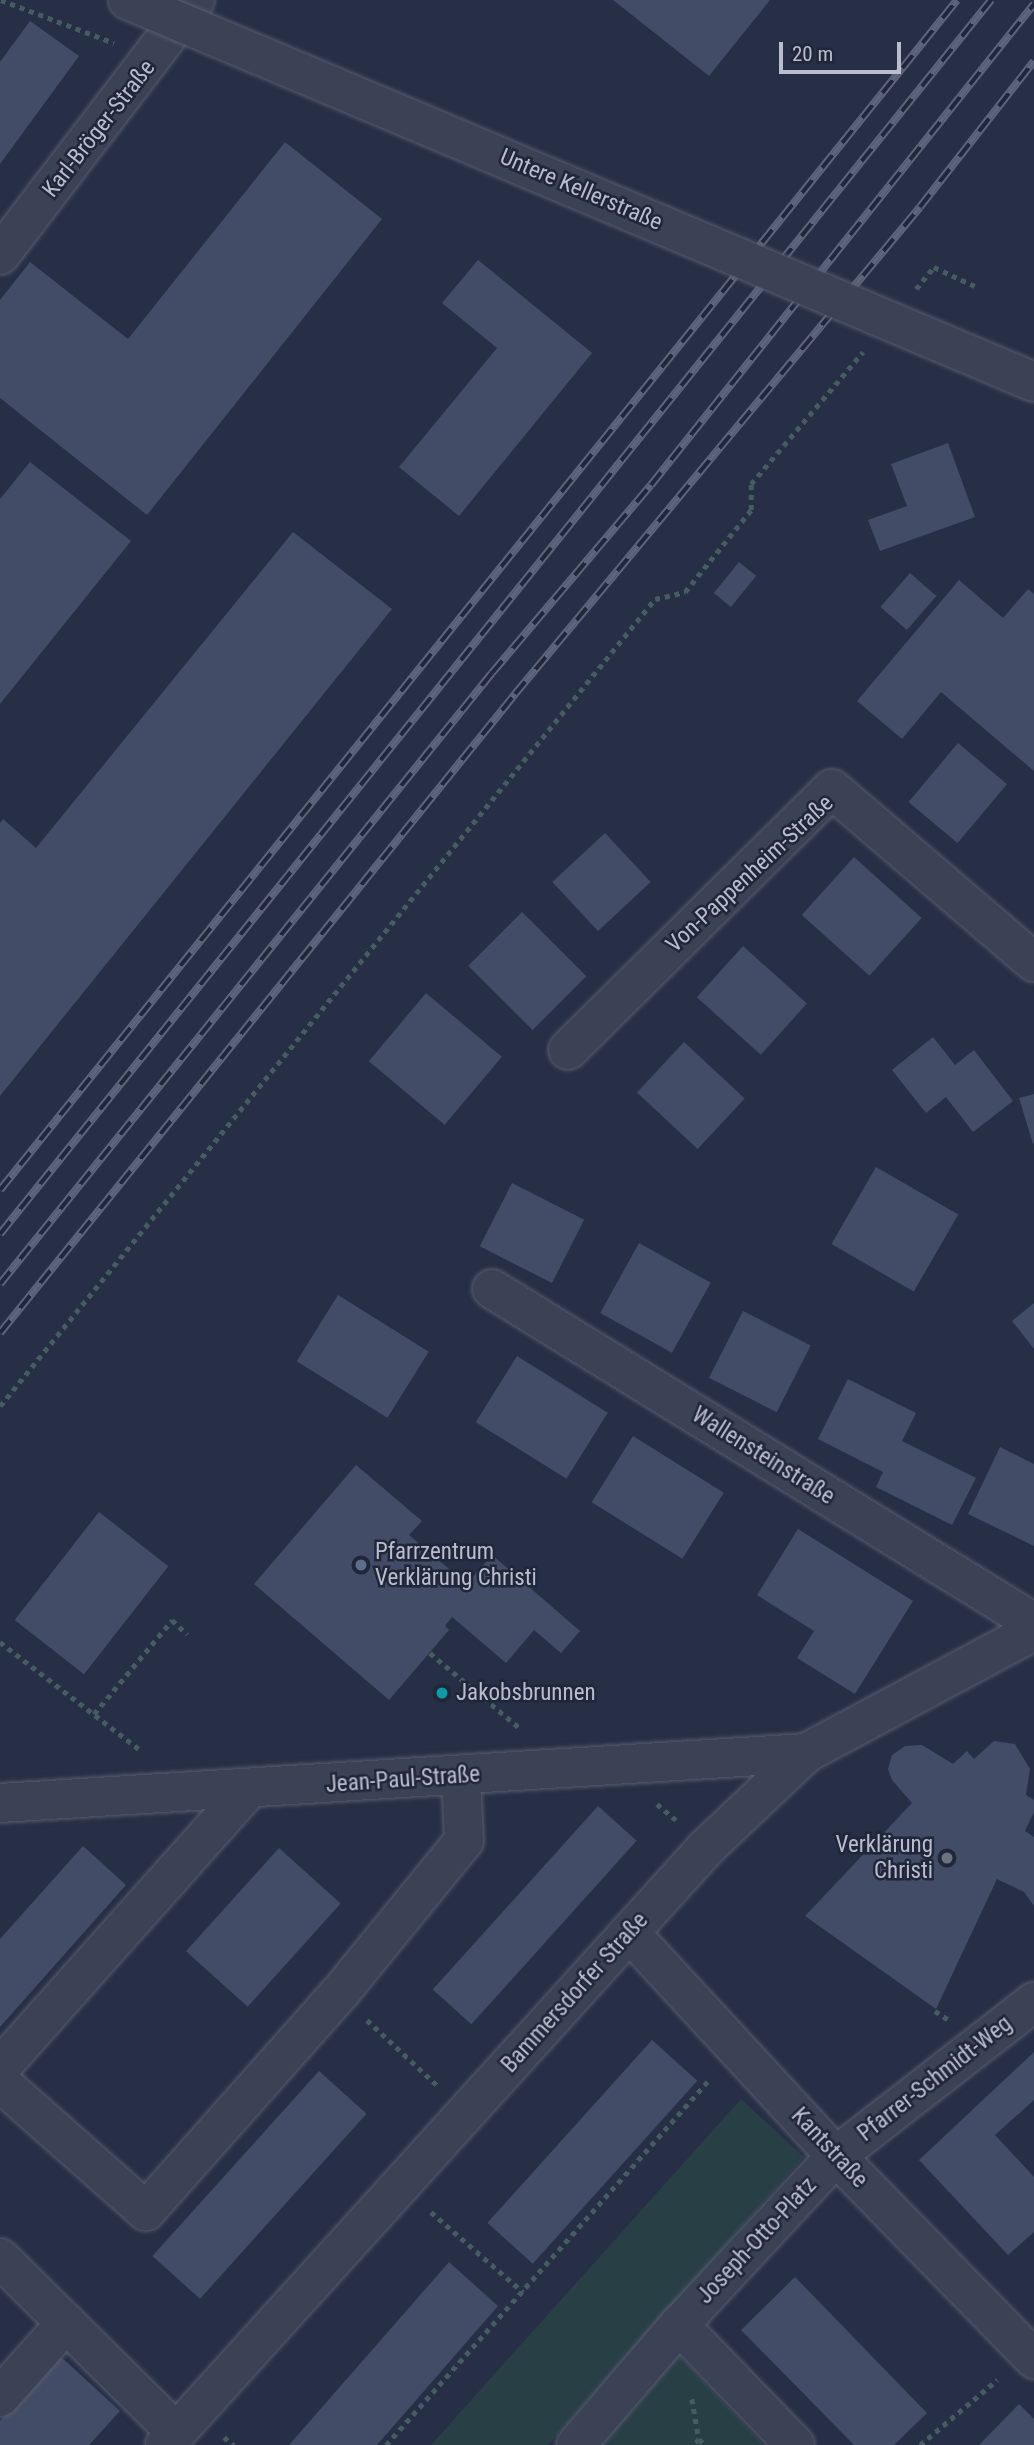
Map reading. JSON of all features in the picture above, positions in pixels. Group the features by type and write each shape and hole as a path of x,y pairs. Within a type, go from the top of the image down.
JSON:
{"street":[{"name":"Untere Kellerstraße","path":"128,0 1034,382"},
{"name":"Karl-Bröger-Straße","path":"0,256 154,58 195,0"},
{"name":"Von-Pappenheim-Straße","path":"568,1050 832,789 1034,962"},
{"name":"Wallensteinstraße","path":"492,1289 1034,1623"},
{"name":"Bammersdorfer Straße","path":"0,2258 66,2323 170,2438 631,1933 706,1847 806,1753 1034,1631"},
{"name":"Jean-Paul-Straße","path":"0,1803 247,1791 806,1753"},
{"path":"0,2082 146,2211 339,1994 464,1841 461,1776"},
{"path":"0,2068 247,1791"},
{"name":"Kantstraße","path":"631,1933 835,2156 1031,2356"},
{"name":"Pfarrer-Schmidt-Weg","path":"835,2156 1034,2002"},
{"name":"Joseph-Otto-Platz","path":"576,2445 679,2325 835,2156"},
{"path":"0,2397 66,2323"},
{"name":"Joseph-Otto-Platz","path":"679,2325 794,2445"}],"path":[{"path":"1,0 154,58"},
{"path":"908,298 934,267 975,286"},
{"path":"0,1406 655,598 685,593 751,510 751,484 865,350"},
{"path":"93,1714 172,1620 187,1634"},
{"path":"0,1642 145,1754"},
{"path":"430,1653 568,1768"},
{"path":"614,1766 706,1847"},
{"path":"339,1994 427,2077"},
{"path":"386,2445 737,2049"},
{"path":"400,2185 523,2292"},
{"path":"920,2445 1031,2356"},
{"path":"699,2439 705,2445"}],"shaded area":[{"path":"741,2099 804,2157 548,2445 431,2445"},
{"path":"679,2355 764,2445 602,2445"}],"building":[{"path":"613,0 770,0 709,76"},
{"path":"30,21 79,56 0,164 0,62"},
{"path":"285,142 382,219 147,515 0,398 0,300 30,262 128,339"},
{"path":"478,260 592,353 459,516 399,467 497,348 442,303"},
{"path":"948,443 975,517 880,551 868,520 907,506 891,464"},
{"path":"30,462 131,541 0,704 0,499"},
{"path":"293,532 392,609 0,1096 0,823 3,819 36,848"},
{"path":"739,562 756,576 731,607 714,593"},
{"path":"910,573 936,596 907,630 880,607"},
{"path":"959,580 1003,618 1028,589 1034,594 1034,771 941,692 902,739 857,701"},
{"path":"958,743 1007,784 958,843 909,802"},
{"path":"605,833 651,882 598,931 552,882"},
{"path":"854,857 922,918 869,976 802,915"},
{"path":"522,912 586,976 533,1030 468,966"},
{"path":"743,946 807,1004 761,1055 697,997"},
{"path":"426,993 502,1057 445,1125 369,1061"},
{"path":"933,1037 955,1065 974,1050 1013,1101 973,1132 946,1097 926,1113 892,1070"},
{"path":"684,1042 745,1099 698,1149 637,1092"},
{"path":"1034,1094 1034,1143 1033,1144 1019,1098"},
{"path":"876,1167 958,1214 914,1292 832,1244"},
{"path":"512,1183 584,1220 552,1283 480,1246"},
{"path":"639,1243 711,1283 672,1353 600,1313"},
{"path":"338,1295 429,1352 387,1418 297,1361"},
{"path":"1034,1303 1034,1349 1012,1321"},
{"path":"743,1311 811,1346 777,1412 709,1378"},
{"path":"517,1356 608,1413 566,1479 476,1422"},
{"path":"848,1379 916,1413 902,1441 976,1478 952,1525 876,1487 883,1472 818,1439"},
{"path":"633,1436 724,1493 682,1559 592,1502"},
{"path":"1000,1447 1034,1464 1034,1546 968,1514"},
{"path":"356,1465 422,1521 409,1535 467,1584 492,1555 580,1631 561,1653 534,1630 506,1663 452,1617 445,1626 449,1630 389,1700 254,1584"},
{"path":"99,1512 168,1566 84,1674 15,1620"},
{"path":"798,1529 913,1601 855,1694 797,1658 814,1631 757,1595"},
{"name":"Verklärung Christi","path":"994,1741 1015,1744 1030,1769 1026,1795 1034,1800 1034,1812 1025,1831 1034,1837 1034,1906 1024,1892 997,1879 936,2009 805,1916 912,1803 892,1780 888,1769 892,1755 905,1746 922,1745 953,1764 967,1751 974,1759"},
{"path":"598,1806 637,1841 471,2024 433,1990"},
{"path":"83,1846 126,1885 0,2027 0,1939"},
{"path":"279,1848 341,1904 248,2007 186,1951"},
{"path":"652,2040 697,2081 533,2264 487,2223"},
{"path":"1034,2052 1034,2100 995,2135 1034,2177 1034,2232 1008,2255 919,2160"},
{"path":"319,2071 367,2114 200,2299 152,2256"},
{"path":"449,2262 498,2306 377,2445 289,2445"},
{"path":"795,2277 927,2413 894,2445 854,2445 741,2330"},
{"path":"60,2356 120,2411 89,2445 0,2445 0,2421"},
{"path":"1019,2404 1034,2419 1034,2445 979,2445"}],"railway":[{"path":"0,1190 957,0"},
{"path":"0,1234 991,0"},
{"path":"0,1284 492,673 651,485 1034,4"},
{"path":"0,1333 515,694 920,207 1034,61"}],"place":[{"name":"Pfarrzentrum Verklärung Christi","path":"361,1565"},
{"name":"Jakobsbrunnen","path":"442,1693"},
{"name":"Verklärung Christi","path":"947,1858"}]}
